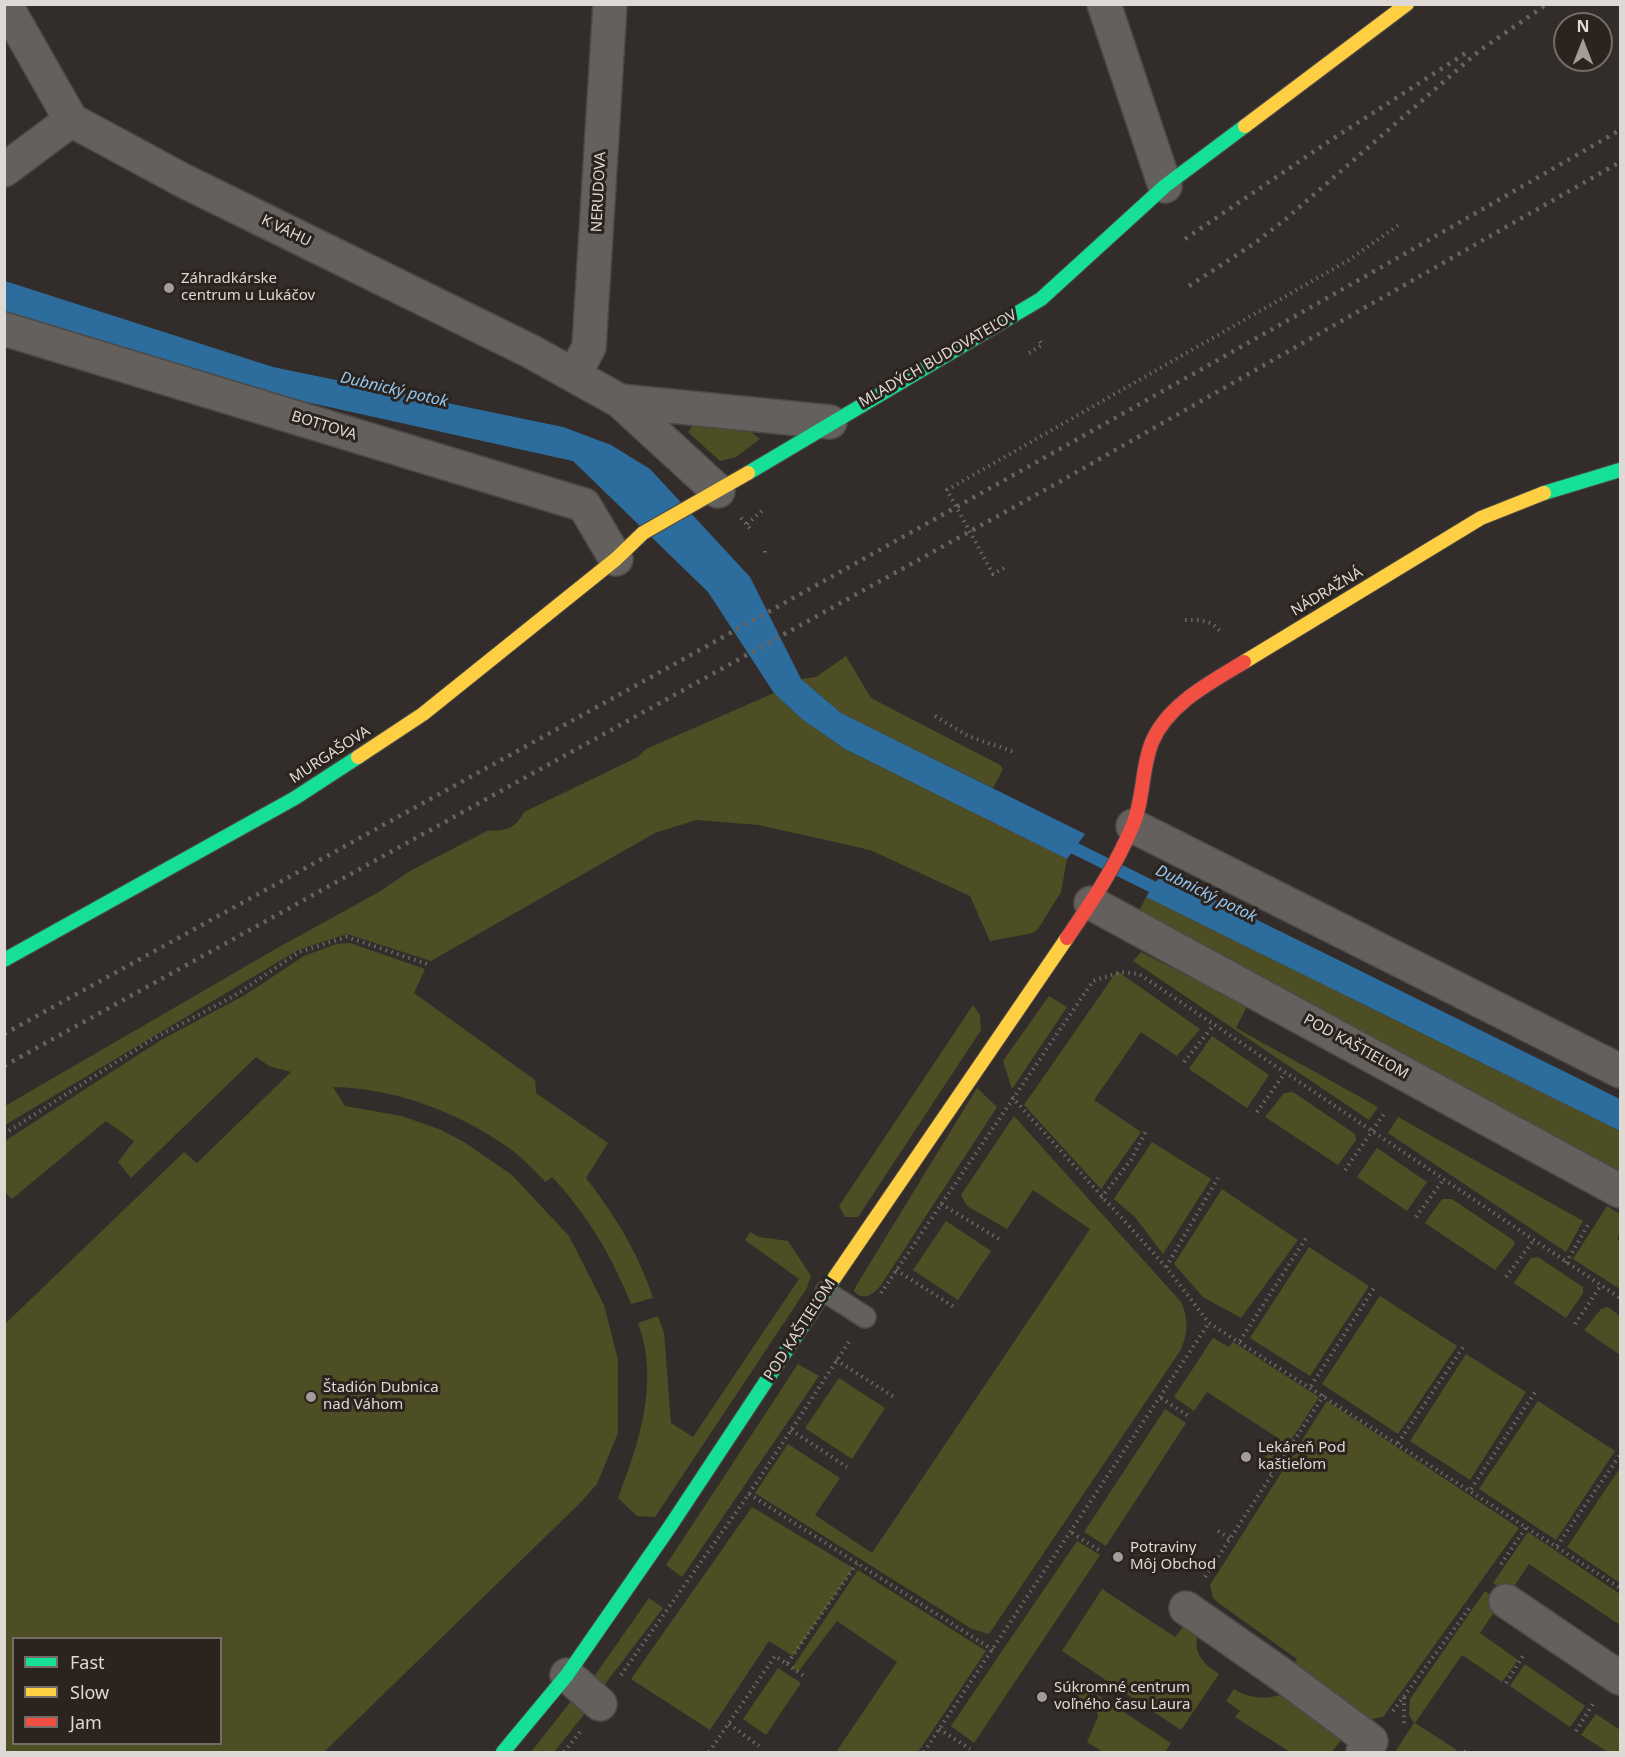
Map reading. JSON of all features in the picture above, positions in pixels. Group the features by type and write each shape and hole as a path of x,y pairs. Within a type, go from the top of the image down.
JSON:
{"street":[{"path":"5,4 71,120 9,181"},
{"name":"NERUDOVA","path":"574,375 589,347 610,4"},
{"path":"1104,4 1165,186"},
{"name":"MLADÝCH BUDOVATEĽOV","path":"643,533 705,499 830,422 1041,299 1165,186 1407,4"},
{"name":"K VÁHU","path":"71,120 184,181 574,375 620,401"},
{"name":"BOTTOVA","path":"4,329 584,505 616,559"},
{"path":"620,401 830,422"},
{"path":"620,401 705,499"},
{"name":"NÁDRAŽNÁ","path":"1126,839 1152,742 1170,715 1195,692 1481,518 1564,485 1620,470"},
{"name":"MURGAŠOVA","path":"4,960 295,798 413,720 616,559 643,533"},
{"path":"1126,839 1620,1071"},
{"name":"POD KAŠTIEĽOM","path":"503,1752 567,1675 669,1528 1099,890 1126,839"},
{"name":"POD KAŠTIEĽOM","path":"1099,890 1620,1191"},
{"path":"1506,1601 1620,1678"},
{"path":"1186,1608 1285,1677 1367,1747"},
{"path":"567,1675 600,1704"}],"lane":[{"path":"826,1292 865,1317"}],"path":[{"path":"1004,568 993,574 947,490 1349,260 1400,224"},
{"path":"1185,620 1203,619 1217,627 1224,638"},
{"path":"935,716 968,736 1014,752"},
{"path":"4,1134 151,1040 234,996 299,952 346,938 427,964"},
{"path":"564,1752 749,1494 896,1270 1093,981 1121,972 1139,974 1620,1299"},
{"path":"1184,1062 1213,1026"},
{"path":"1257,1112 1284,1074"},
{"path":"1012,1098 1166,1267 1209,1323 1471,1489 1620,1588"},
{"path":"1345,1170 1386,1111"},
{"path":"1101,1198 1131,1160 1146,1131"},
{"path":"1166,1267 1218,1178"},
{"path":"1416,1217 1443,1180"},
{"path":"941,1204 999,1239"},
{"path":"1566,1263 1589,1222"},
{"path":"1240,1341 1306,1238"},
{"path":"1506,1277 1533,1241"},
{"path":"896,1270 954,1307"},
{"path":"1311,1386 1376,1285"},
{"path":"1575,1324 1600,1285"},
{"path":"924,1752 1072,1533 1209,1323"},
{"path":"1398,1443 1464,1346"},
{"path":"836,1360 894,1397"},
{"path":"1471,1489 1535,1392"},
{"path":"1186,1608 1324,1395"},
{"path":"1161,1398 1190,1418"},
{"path":"790,1430 847,1467"},
{"path":"1557,1546 1620,1455"},
{"path":"1260,1466 1273,1474"},
{"path":"749,1494 993,1650"},
{"path":"1498,1569 1527,1526"},
{"path":"1218,1532 1230,1539"},
{"path":"1072,1533 1102,1552"},
{"path":"787,1664 857,1563"},
{"path":"1367,1747 1472,1605"},
{"path":"709,1752 775,1656 805,1677"},
{"path":"729,1724 759,1746"},
{"path":"939,1729 970,1749"}],"shaded area":[{"path":"695,422 749,430 760,439 736,457 720,461 688,432"},
{"path":"846,656 871,698 1000,765 1003,769 993,788 841,713 801,679 816,677"},
{"path":"774,693 803,720 845,749 1067,859 1061,892 1038,929 1033,933 990,941 970,896 870,850 759,825 696,820 655,833 431,961 347,934 298,950 5,1125 5,1106 279,947 379,892 410,871 487,831 513,826 524,812 638,757 646,749"},
{"path":"1146,897 1620,1131 1620,1173 1139,911"},
{"name":"Štadión Dubnica nad Váhom","path":"350,943 425,969 414,993 535,1080 536,1093 608,1143 586,1178 625,1235 641,1266 653,1298 631,1304 598,1236 552,1177 546,1182 509,1148 469,1123 447,1113 402,1097 356,1088 333,1087 345,1106 402,1116 441,1130 464,1142 512,1175 569,1236 604,1305 618,1360 618,1433 597,1484 579,1504 324,1752 5,1752 5,1324 184,1152 197,1163 291,1072 269,1066 256,1057 131,1178 118,1162 134,1141 106,1121 12,1199 5,1192 5,1141 161,1040 245,995 304,956 336,944"},
{"path":"1141,952 1247,1006 1236,1028 1378,1107 1369,1120 1133,961"},
{"path":"1117,971 1200,1029 1177,1056 1141,1032 1094,1100 1141,1132 1101,1189 1024,1105"},
{"path":"1049,996 1067,1007 1012,1089 1003,1061"},
{"path":"973,1005 980,1015 981,1030 858,1217 845,1217 839,1206"},
{"path":"1212,1036 1269,1075 1247,1108 1189,1069"},
{"path":"977,1088 997,1107 881,1285 868,1296 857,1294 854,1291 856,1286"},
{"path":"1293,1092 1355,1134 1356,1140 1338,1165 1265,1117 1284,1093"},
{"path":"1014,1116 1181,1302 1187,1327 1180,1351 989,1634 972,1629 755,1493 788,1444 840,1478 815,1515 872,1553 1090,1229 1033,1190 1007,1229 967,1206 961,1195"},
{"path":"1398,1117 1583,1221 1566,1252 1388,1133"},
{"path":"1152,1142 1211,1179 1163,1254 1135,1217 1114,1199"},
{"path":"1377,1148 1427,1182 1407,1211 1357,1177"},
{"path":"1222,1189 1298,1240 1241,1318 1203,1297 1174,1264"},
{"path":"1442,1199 1452,1199 1513,1240 1515,1244 1495,1270 1425,1223"},
{"path":"1607,1206 1620,1214 1620,1233 1617,1239 1620,1241 1620,1289 1573,1259"},
{"path":"946,1221 991,1251 958,1300 913,1270"},
{"path":"750,1232 759,1237 788,1241 811,1276 807,1288 655,1517 637,1516 618,1498 639,1434 647,1389 644,1345 638,1323 658,1316 664,1333 671,1423 693,1437 799,1279 745,1240"},
{"path":"1309,1247 1369,1286 1310,1376 1250,1338"},
{"path":"1538,1257 1583,1287 1583,1293 1566,1318 1514,1283 1531,1258"},
{"path":"1380,1296 1457,1346 1398,1434 1322,1384"},
{"path":"1608,1307 1620,1316 1620,1355 1584,1330 1601,1309"},
{"path":"1213,1338 1229,1347 1233,1342 1319,1397 1274,1466 1264,1460 1278,1438 1207,1392 1194,1411 1174,1397"},
{"path":"1466,1354 1526,1392 1470,1480 1410,1441"},
{"path":"798,1364 819,1376 682,1577 666,1565"},
{"path":"839,1378 885,1408 852,1459 805,1428"},
{"path":"1327,1401 1519,1528 1383,1717 1361,1721 1292,1667 1297,1659 1213,1598 1210,1585"},
{"path":"1538,1401 1615,1451 1556,1540 1479,1489"},
{"path":"1165,1409 1186,1423 1106,1546 1084,1532"},
{"path":"1620,1468 1620,1583 1567,1547"},
{"path":"752,1507 853,1568 793,1656 769,1641 710,1730 631,1679"},
{"path":"1528,1532 1620,1594 1620,1625 1529,1564 1509,1594 1493,1583"},
{"path":"1077,1541 1100,1555 974,1743 951,1726"},
{"path":"858,1570 986,1651 918,1752 836,1752 897,1662 837,1621 798,1672 792,1668"},
{"path":"1102,1589 1175,1637 1183,1627 1192,1625 1199,1631 1196,1645 1200,1656 1219,1674 1181,1730 1062,1651"},
{"path":"1485,1591 1501,1602 1480,1633 1518,1660 1502,1682 1462,1655 1415,1723 1457,1750 1455,1752 1395,1752 1414,1723 1409,1715 1410,1699"},
{"path":"649,1598 663,1608 599,1692 591,1681"},
{"path":"1525,1664 1585,1706 1570,1727 1510,1686"},
{"path":"778,1668 801,1683 766,1735 743,1719"},
{"path":"1070,1677 1171,1743 1165,1752 1103,1752 1087,1742 1098,1717 1096,1709 1063,1686"},
{"path":"1234,1689 1246,1695 1259,1697 1273,1697 1286,1693 1347,1732 1332,1752 1290,1752 1235,1717 1240,1711 1226,1701"},
{"path":"571,1701 586,1712 554,1752 531,1752"},
{"path":"1596,1714 1620,1730 1620,1752 1608,1752 1581,1735"}],"water":[{"path":"5,281 273,367 563,427 611,445 650,469 750,577 801,679 841,713 1085,834 1067,859 845,749 803,720 774,693 708,592 573,461 225,384 5,311"},
{"path":"1162,873 1620,1099 1620,1131 1146,897"}],"waterway":[{"name":"Dubnický potok","path":"1062,842 1167,894"}],"railway":[{"path":"1189,286 1255,243 1287,218 1479,51 1547,4"},
{"path":"1185,239 1331,140 1469,51"},
{"path":"4,1034 1017,473 1620,130"},
{"path":"4,1066 1061,481 1620,162"}],"traffic: fast":[{"path":"748,473 1041,299 1165,186 1245,126"},
{"path":"1544,493 1620,470"},
{"path":"4,960 295,798 358,757"},
{"path":"503,1752 567,1675 669,1528 835,1277"}],"traffic: slow":[{"path":"1245,126 1407,4"},
{"path":"358,757 423,714 616,559 643,533 748,473"},
{"path":"1244,662 1481,518 1544,493"},
{"path":"835,1277 1067,938"}],"traffic: jam":[{"path":"1067,938 1094,898 1126,842 1139,807 1148,752 1159,729 1168,716 1191,696 1244,662"}],"place":[{"name":"Záhradkárske centrum u Lukáčov","path":"169,288"},
{"name":"Štadión Dubnica nad Váhom","path":"311,1397"},
{"name":"Lekáreň Pod kaštieľom","path":"1246,1457"},
{"name":"Potraviny Môj Obchod","path":"1118,1557"},
{"name":"Súkromné centrum voľného času Laura","path":"1042,1697"}]}
